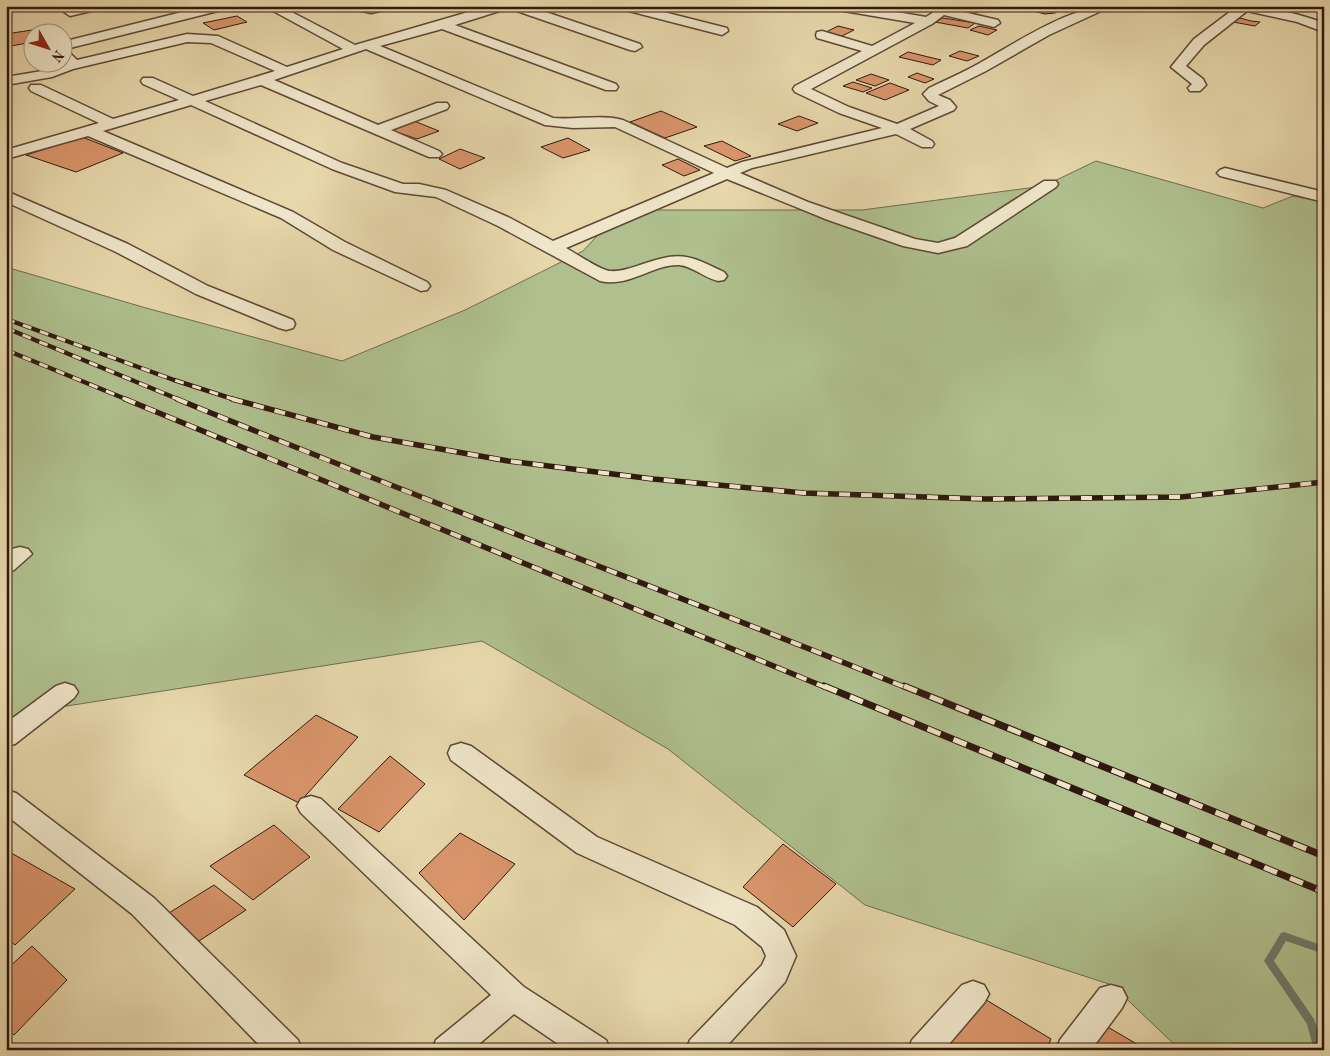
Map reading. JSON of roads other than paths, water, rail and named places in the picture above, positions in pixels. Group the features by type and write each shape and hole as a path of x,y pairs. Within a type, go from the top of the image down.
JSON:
{"street":[{"path":"70,12 96,6"},
{"path":"72,43 222,6"},
{"path":"270,6 360,47 550,122 560,124 618,123 725,173 831,216 921,246 938,249 950,247 961,242 1050,184"},
{"path":"356,6 371,9 387,6"},
{"path":"458,6 477,15"},
{"path":"6,155 262,80 360,47 477,15 502,6"},
{"path":"515,6 635,47"},
{"path":"625,6 722,31"},
{"path":"838,6 861,8 942,27"},
{"path":"552,248 725,173 783,156 898,129 942,112 949,106 932,98 930,94 934,91 981,68 1044,32 1106,6"},
{"path":"1195,88 1199,84 1198,82 1178,67 1194,47 1244,7 1313,21"},
{"path":"927,144 898,129 844,110 800,89 947,9 994,23"},
{"path":"442,25 508,47 610,87"},
{"path":"822,34 872,50"},
{"path":"72,65 187,38 202,37 213,38 285,71"},
{"path":"1006,39 1024,43"},
{"path":"6,81 54,72"},
{"path":"262,80 434,154"},
{"path":"148,81 260,132 380,182 401,189 419,189 440,193 504,222 588,269 606,277 626,276 668,261 680,260 691,263 718,276"},
{"path":"36,88 110,123"},
{"path":"378,130 442,106"},
{"path":"88,130 287,216 339,246 421,286"},
{"path":"1225,172 1324,197"},
{"path":"6,196 122,248 202,290 286,324"},
{"path":"6,737 65,692"},
{"path":"461,752 587,845 746,916 772,939 780,956 774,973 702,1050"},
{"path":"6,800 143,906 286,1050"},
{"path":"311,806 514,996 594,1050"},
{"path":"924,1050 974,994"},
{"path":"448,1050 514,996"},
{"path":"1072,1050 1111,998"}],"waterway":[{"path":"1319,1050 1311,1022 1269,961 1284,936 1324,950"}],"railway":[{"path":"6,319 174,380 236,400"},
{"path":"6,328 180,400"},
{"path":"6,350 128,400"},
{"path":"125,399 827,688"},
{"path":"177,399 359,473 907,688"},
{"path":"232,399 373,437 508,461 653,479 804,493 986,499 1181,497 1324,482"},
{"path":"824,686 1324,892"},
{"path":"904,686 1324,856"}]}
